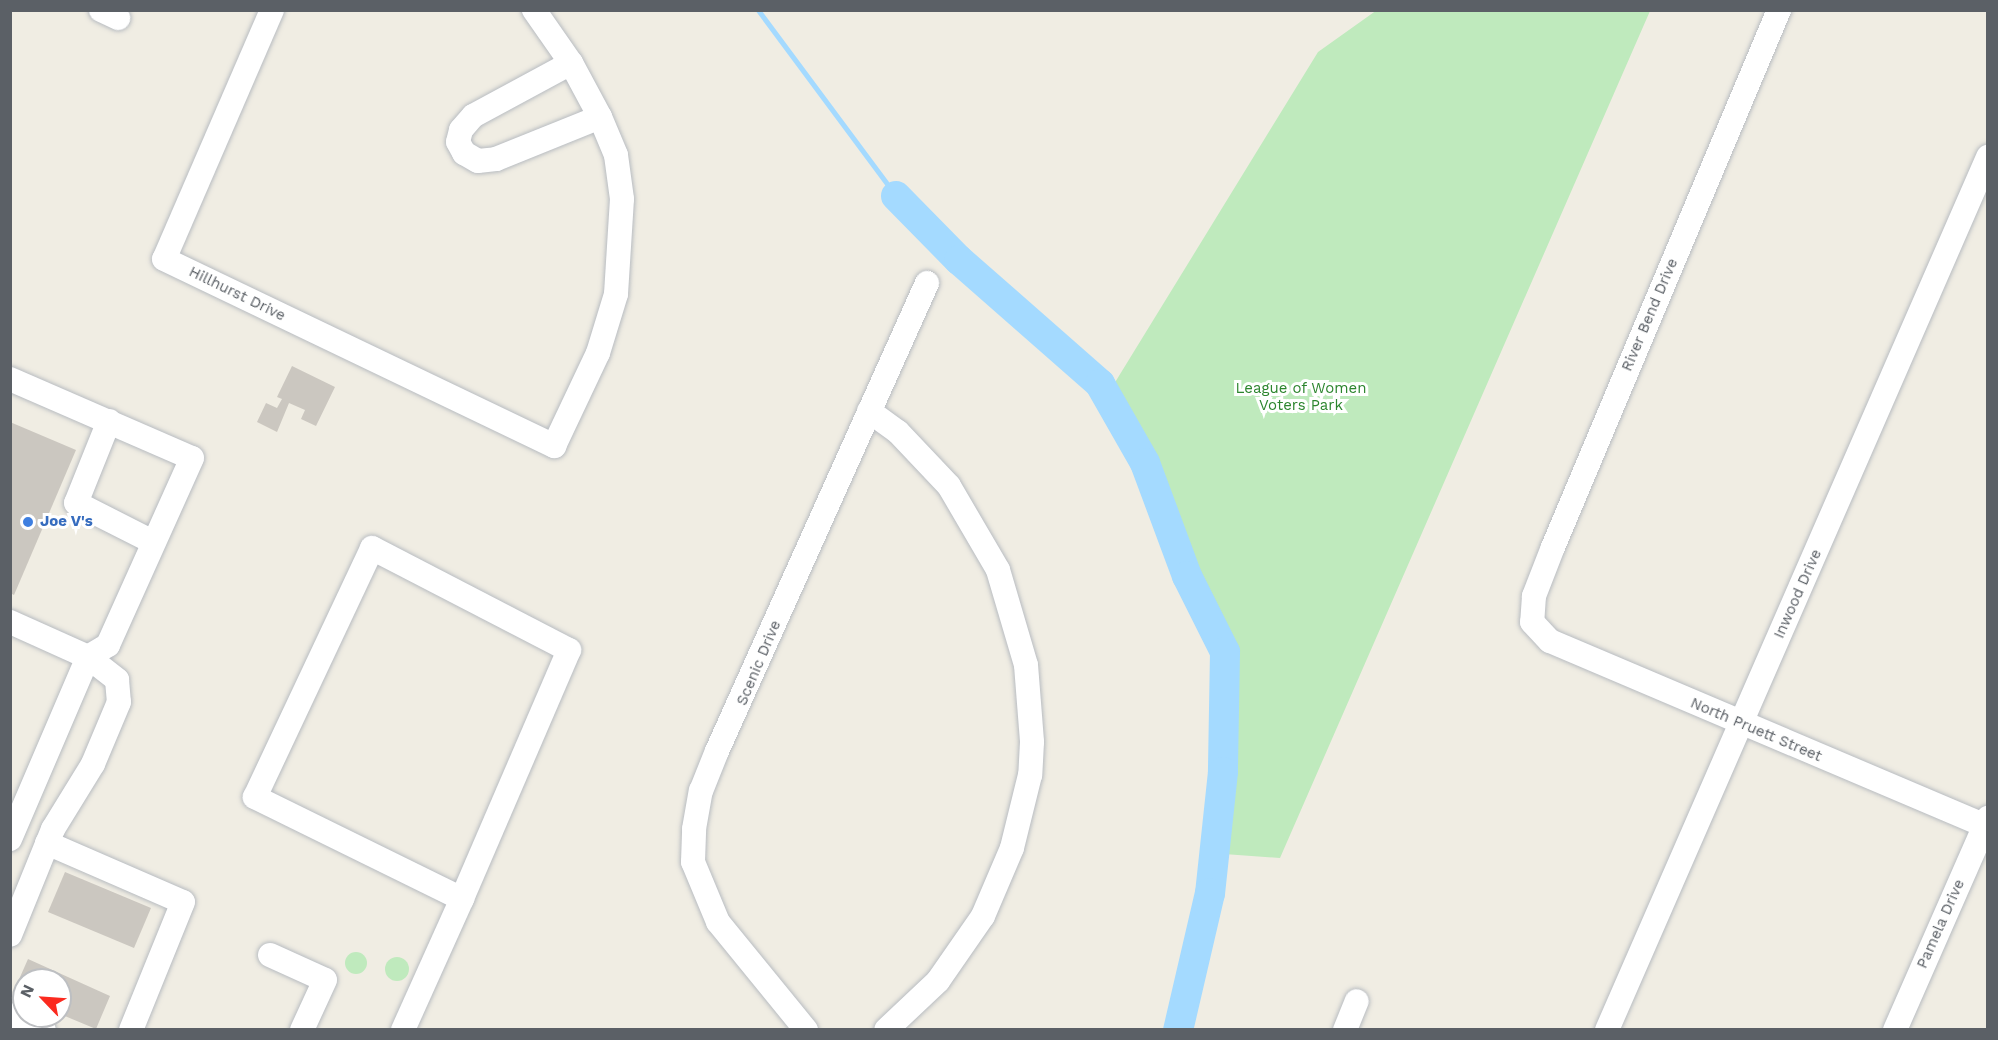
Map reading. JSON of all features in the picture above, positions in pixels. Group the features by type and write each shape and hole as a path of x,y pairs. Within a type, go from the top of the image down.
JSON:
{"street":[{"name":"Hillhurst Drive","path":"272,10 164,259 554,446 598,353 615,294 622,199 616,155 600,117"},
{"path":"534,10 571,63 600,117 496,159 478,161 464,153 458,142 461,130 473,116 571,63"},
{"name":"River Bend Drive","path":"1532,622 1534,596 1553,547 1779,10"},
{"name":"Inwood Drive","path":"1607,1029 1988,157"},
{"name":"Scenic Drive","path":"806,1029 718,922 693,862 694,829 701,791 717,751 927,283"},
{"path":"10,379 192,458 108,645 88,657 10,839"},
{"path":"869,411 898,432 949,486 998,570 1011,602 1026,665 1032,742 1030,775 1012,848 983,916 938,981 886,1029"},
{"path":"109,422 76,504 153,542"},
{"path":"403,1029 462,899 569,650 372,548 255,797 462,899"},
{"path":"10,622 88,657 117,680 118,702 93,764 47,843 10,935"},
{"name":"North Pruett Street","path":"1532,622 1546,640 1741,724 1986,823"},
{"name":"Pamela Drive","path":"1894,1029 1986,823"},
{"path":"47,843 183,902 130,1029"},
{"path":"270,955 325,980 302,1029"},
{"path":"1345,1029 1358,1001"},
{"path":"10,1015 44,1029"}],"green space":[{"name":"League of Women Voters Park","path":"1377,10 1650,11 1280,858 1224,854 1237,667 1114,384 1318,52"},
{"path":"356,952 364,955 367,963 364,971 356,974 348,971 345,963 348,955"},
{"path":"397,957 406,960 409,969 406,978 397,981 388,978 385,969 388,960"}],"building":[{"path":"292,366 335,387 316,426 301,419 305,410 289,403 277,432 257,422 266,403 277,408 282,399 277,397"},
{"name":"Joe V's","path":"10,422 76,450 14,595 10,593"},
{"path":"65,872 151,908 134,948 48,912"},
{"path":"28,959 48,968 24,968"},
{"path":"72,979 110,996 96,1029 72,1019"}],"waterway":[{"path":"758,10 896,196"},
{"path":"896,196 959,260 1100,384 1145,463 1187,576 1225,652 1223,772 1210,893 1178,1030"}],"place":[{"name":"Joe V's","path":"28,522"}]}
